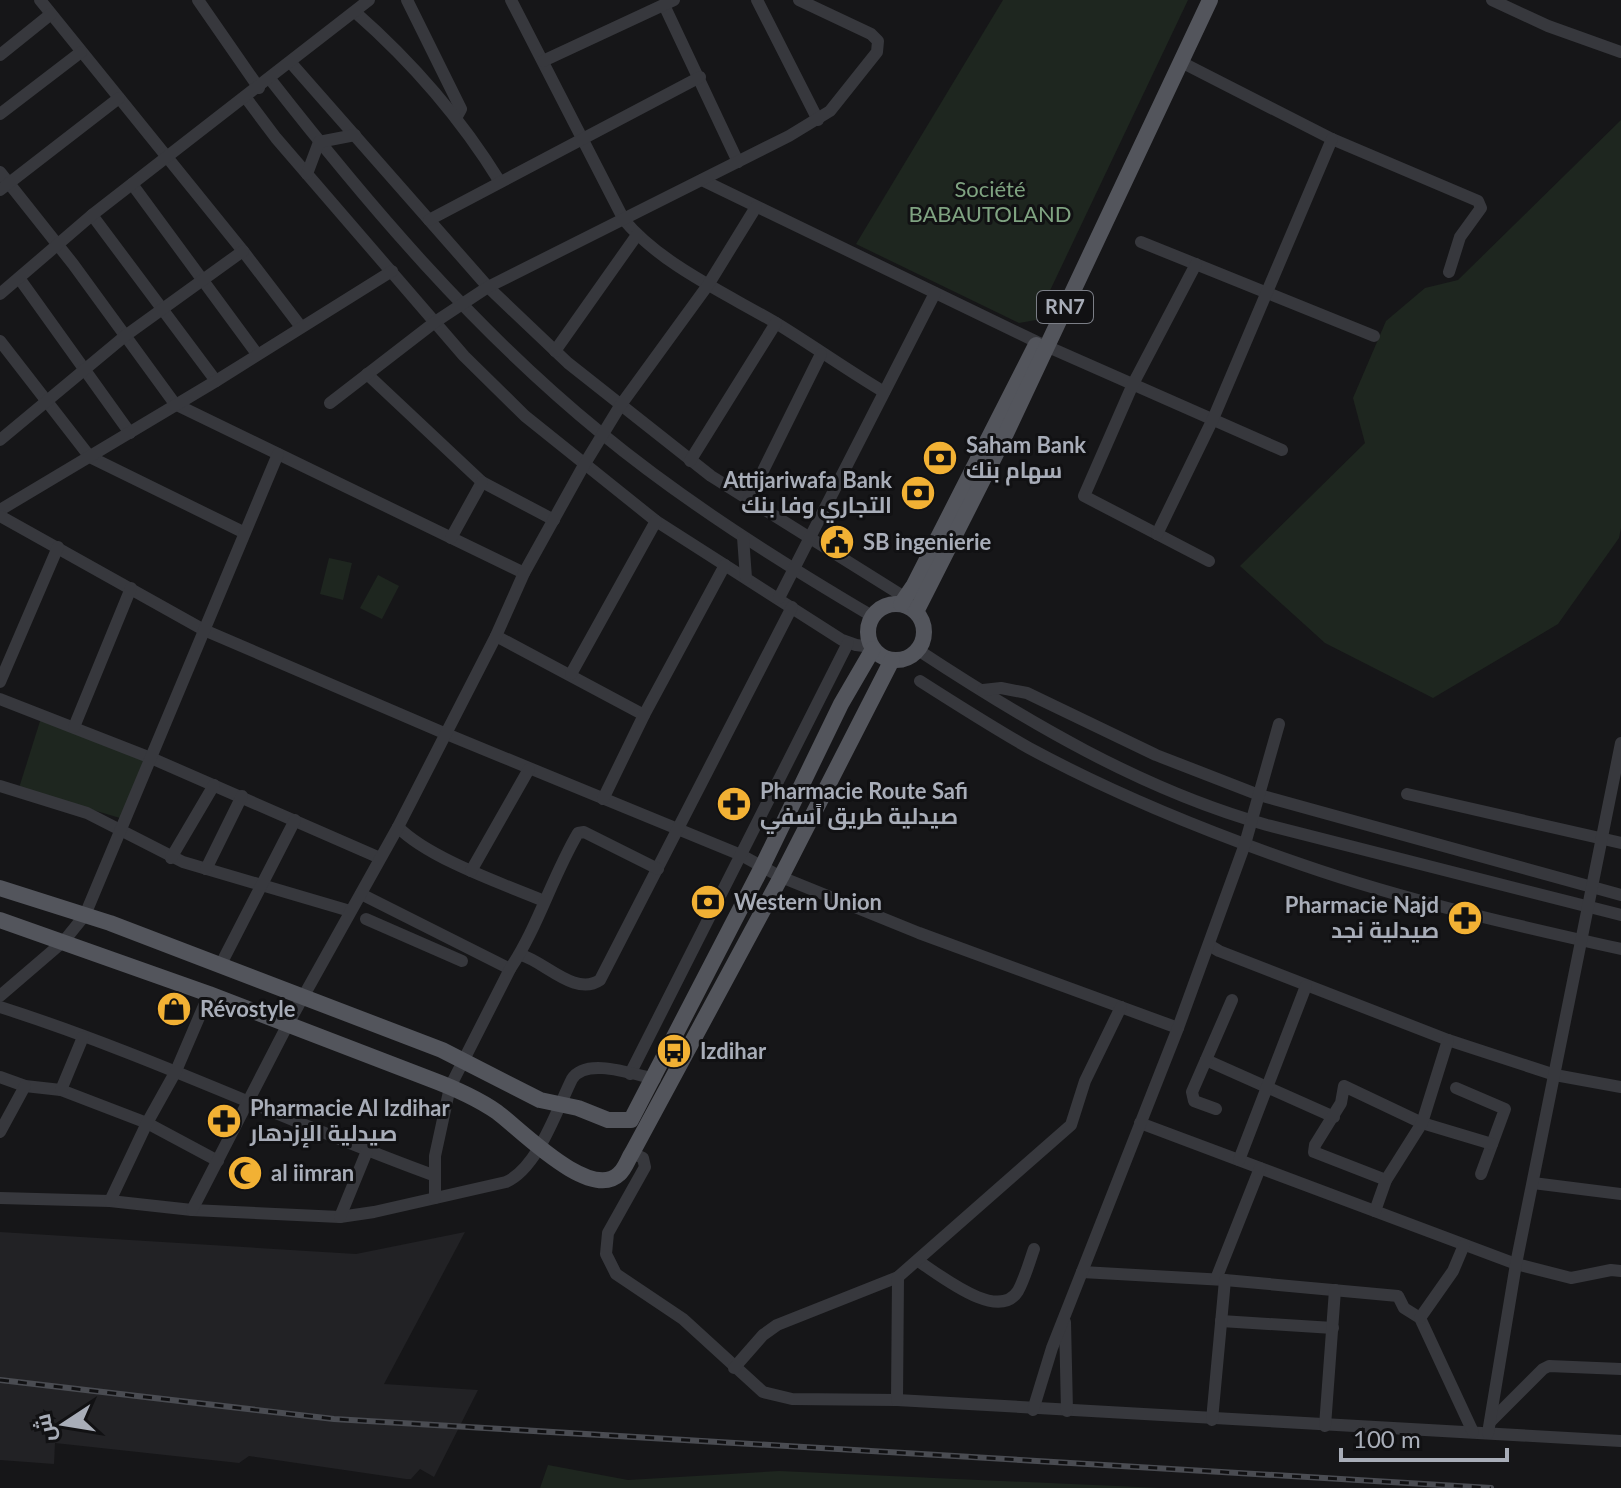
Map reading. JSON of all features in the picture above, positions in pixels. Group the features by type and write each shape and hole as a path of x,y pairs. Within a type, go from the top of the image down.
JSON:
{"main road":[{"name":"RN7","path":"1042,344 1200,0"},
{"name":"RN7","path":"908,605 1042,344 1210,0"},
{"path":"908,605 924,631 918,650 909,657 892,660 881,656 872,648 868,635 872,616 885,606 908,605"},
{"path":"0,888 85,915 304,996 464,1059 531,1096 608,1120 631,1120 655,1079 841,704 872,648"},
{"path":"0,920 209,994 450,1087 497,1112 555,1161 577,1172 602,1179 619,1175 781,877 892,660"}],"street":[{"path":"40,0 301,327"},
{"path":"198,0 259,88"},
{"path":"0,294 92,215 369,0"},
{"path":"407,0 459,106 461,113 456,118"},
{"path":"511,0 624,220 637,235 708,285 776,323 884,392"},
{"path":"757,0 818,120"},
{"path":"330,403 435,322 488,287 738,162 830,111 877,52 878,41 871,34 799,0"},
{"path":"1492,0 1548,26 1621,52"},
{"path":"543,61 669,3 738,162"},
{"path":"355,12 400,53 456,118 500,182"},
{"path":"0,55 51,14"},
{"path":"0,114 81,52"},
{"path":"1181,62 1332,139 1478,201 1481,208 1460,237 1449,272"},
{"path":"291,63 488,287 555,351 690,461 908,605"},
{"path":"429,220 700,77"},
{"path":"270,79 382,217 462,304 531,372 603,435 743,537 872,616"},
{"path":"4,187 119,98"},
{"path":"246,98 307,174 498,391 584,465 656,521 848,643 872,648"},
{"path":"319,142 355,135"},
{"path":"1157,534 1213,419 1332,139"},
{"path":"307,174 319,142"},
{"path":"0,172 4,187 57,245 175,404 524,573"},
{"path":"702,180 1042,344 1282,450"},
{"path":"132,184 257,354"},
{"path":"192,1210 288,1024 398,827 496,636 524,573 584,465 620,406 708,285 756,207"},
{"path":"92,215 216,381"},
{"path":"555,351 637,235"},
{"path":"1141,242 1374,336"},
{"path":"0,439 125,336 243,251"},
{"path":"1196,264 1133,384 1084,496 1209,561"},
{"path":"392,271 0,513 204,630 529,769 741,855 781,877 919,933 1178,1028"},
{"path":"19,278 130,433"},
{"path":"779,598 935,293"},
{"path":"690,461 776,323"},
{"path":"0,341 90,457 243,532"},
{"path":"748,501 821,354"},
{"path":"367,374 482,482 554,520"},
{"path":"278,454 85,915 1,1008 176,1071 367,1151 433,1175"},
{"path":"451,538 482,482"},
{"path":"571,674 656,521"},
{"path":"743,537 746,578"},
{"path":"0,682 58,547"},
{"path":"603,799 644,715 725,565"},
{"path":"74,727 131,588"},
{"path":"521,955 572,982 594,985 605,972 792,607"},
{"path":"496,636 644,715"},
{"path":"630,1074 848,643"},
{"path":"918,650 1064,739 1189,798 1252,820 1621,915"},
{"path":"920,681 1050,758 1149,805 1245,844 1397,895 1621,949"},
{"path":"983,690 1001,688 1027,693 1156,755 1259,795 1621,895"},
{"path":"0,699 242,796 380,858"},
{"path":"993,727 1007,705"},
{"path":"1033,1410 1046,1363 1209,945 1245,844 1279,724"},
{"path":"1489,1427 1516,1264 1621,743"},
{"path":"471,871 529,769"},
{"path":"171,858 214,785"},
{"path":"0,786 87,813 171,858 350,911"},
{"path":"1407,794 1621,843"},
{"path":"206,869 242,796"},
{"path":"221,964 295,820"},
{"path":"398,827 407,836 471,871 544,901"},
{"path":"435,1198 435,1156 450,1087 510,969 521,955 578,833 584,832 658,869"},
{"path":"361,894 510,969"},
{"path":"366,919 462,961"},
{"path":"408,938 416,923"},
{"path":"1209,945 1448,1040 1555,1075 1621,1087"},
{"path":"1239,1160 1306,986"},
{"path":"110,1201 176,1071 209,994"},
{"path":"1216,1109 1194,1101 1192,1096 1232,1000"},
{"path":"734,1368 763,1335 777,1325 898,1277 1071,1125 1085,1081 1121,1007"},
{"path":"61,1090 83,1037"},
{"path":"1375,1211 1386,1180 1422,1123 1448,1040"},
{"path":"1206,1060 1334,1117"},
{"path":"0,1198 110,1201 192,1210 356,1216 512,1180 526,1168 575,1073 585,1067 655,1079"},
{"path":"0,1077 25,1086 61,1090 147,1123 218,1161"},
{"path":"0,1132 25,1086"},
{"path":"1386,1180 1314,1152 1315,1145 1342,1101 1344,1086 1422,1123 1492,1144"},
{"path":"1456,1088 1504,1107 1481,1174"},
{"path":"1140,1123 1516,1264 1571,1278 1618,1268"},
{"path":"340,1217 367,1151"},
{"path":"632,1153 643,1158 645,1170 608,1233 606,1247 609,1261 622,1278 683,1319 734,1368 763,1392 776,1397 897,1400 1325,1426 1473,1432 1489,1427 1621,1441"},
{"path":"1212,1420 1221,1321 1221,1280 1260,1168"},
{"path":"1533,1183 1621,1194"},
{"path":"1420,1318 1453,1271 1464,1245"},
{"path":"918,1261 982,1300 994,1302 1008,1300 1017,1292 1034,1249"},
{"path":"1082,1272 1221,1280 1398,1296 1404,1308 1420,1318 1473,1432"},
{"path":"897,1400 898,1277"},
{"path":"1325,1426 1335,1290"},
{"path":"1064,1318 1067,1411"},
{"path":"1221,1321 1333,1328"},
{"path":"1489,1427 1549,1366 1621,1369"}],"shaded area":[{"path":"0,1232 356,1254 465,1232 384,1384 478,1390 434,1477 420,1469 411,1479 406,1479 249,1456 239,1463 55,1443 54,1464 0,1460"}],"green space":[{"name":"Société BABAUTOLAND","path":"1003,0 1188,0 1036,320 1019,323 856,244"},
{"path":"1621,120 1619,538 1558,624 1433,698 1325,643 1240,566 1365,443 1353,398 1386,321 1425,288 1458,280"},
{"path":"329,558 352,563 343,600 320,594"},
{"path":"378,575 399,586 382,619 360,608"},
{"path":"41,718 150,761 120,818 19,788"},
{"path":"548,1465 628,1480 779,1471 1161,1488 540,1488"}],"railway":[{"path":"0,1380 334,1419 1491,1488"}],"place":[{"name":"Saham Bank سهام بنك","path":"940,458"},
{"name":"Attijariwafa Bank التجاري وفا بنك","path":"918,493"},
{"name":"SB ingenierie","path":"837,542"},
{"name":"Pharmacie Route Safi صيدلية طريق اًسفي","path":"734,804"},
{"name":"Western Union","path":"708,902"},
{"name":"Pharmacie Najd صيدلية نجد","path":"1465,918"},
{"name":"Révostyle","path":"174,1009"},
{"name":"Izdihar","path":"674,1051"},
{"name":"Pharmacie Al Izdihar صيدلية الإزدهار","path":"224,1121"},
{"name":"al iimran","path":"245,1173"}]}
